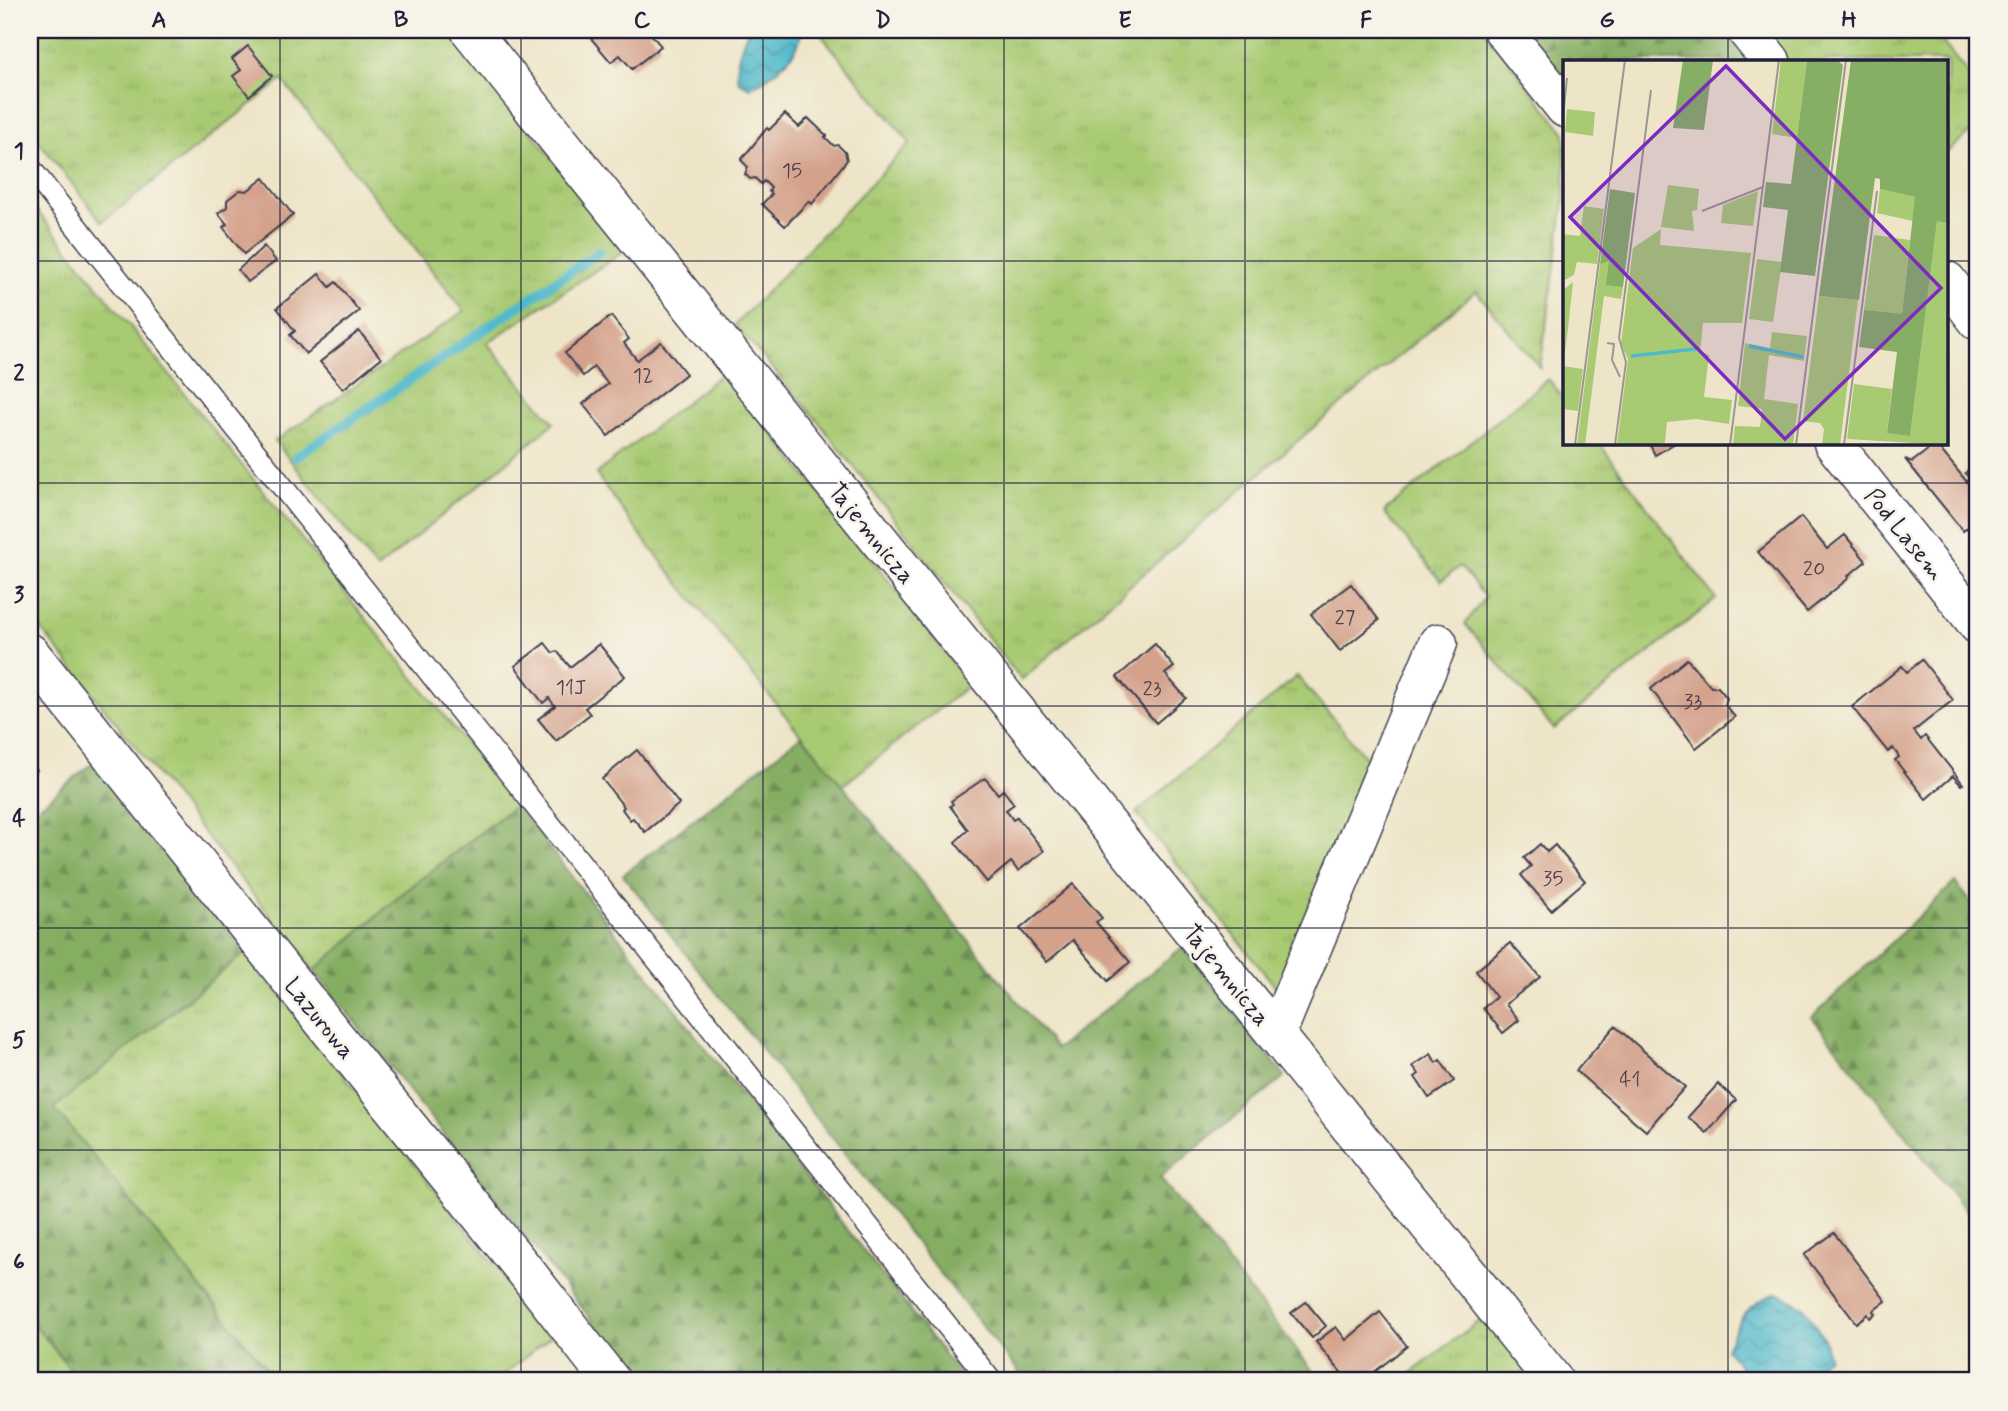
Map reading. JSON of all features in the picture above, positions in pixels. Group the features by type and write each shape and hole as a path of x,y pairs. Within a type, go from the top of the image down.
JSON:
{"street":[{"name":"Tajemnicza","path":"470,30 1554,1381"},
{"path":"1503,30 1563,105"},
{"path":"1746,30 1770,60"},
{"path":"1948,282 1978,321"},
{"name":"Pod Lasem","path":"1834,444 1978,625"},
{"name":"Tajemnicza","path":"1276,1035 1438,643"},
{"name":"Lazurowa","path":"30,653 611,1381"}],"lane":[{"path":"30,168 991,1381"}],"green space":[{"path":"30,30 449,30 626,250 487,343 554,423 377,569 275,441 464,311 282,80 102,222 30,130"},
{"path":"817,30 1484,30 1563,130 1563,210 1540,368 1476,291 1021,680 817,420 735,325 910,143"},
{"path":"1522,30 1732,30 1756,60 1563,60 1563,81"},
{"path":"1764,30 1933,30 1978,87 1978,126 1948,151 1948,60 1787,60"},
{"path":"30,202 516,805 402,894 314,971 30,615"},
{"path":"724,372 970,684 842,786 641,536 596,474"},
{"path":"1548,379 1563,398 1563,444 1600,444 1716,599 1554,729 1465,624 1485,597 1460,566 1441,581 1384,512"},
{"path":"1297,676 1374,767 1283,996 1136,813"},
{"path":"802,735 1056,1049 1183,947 1285,1076 1160,1178 1321,1381 1026,1381 623,875"},
{"path":"94,762 246,952 54,1108 277,1381 80,1381 30,1319 30,814"},
{"path":"516,805 965,1381 640,1381 314,971 402,894"},
{"path":"1955,882 1978,911 1978,1226 1812,1017"},
{"path":"246,952 551,1336 496,1381 277,1381 53,1108"},
{"path":"1483,1318 1534,1381 1401,1381"},
{"path":"30,1319 80,1381 30,1381"}],"water":[{"path":"748,30 801,30 796,48 783,64 750,88 739,82 737,68"},
{"path":"1778,1293 1803,1307 1825,1340 1828,1357 1793,1379 1752,1381 1726,1349 1745,1314 1758,1302"}],"building":[{"path":"584,30 652,30 649,32 661,46 632,69 620,55 611,62"},
{"path":"248,46 272,76 249,96 233,76 241,70 232,59"},
{"path":"785,114 799,127 808,118 834,146 838,145 845,152 847,160 812,204 809,201 785,226 762,204 772,194 769,191 771,188 764,181 761,184 755,178 750,179 745,174 748,167 741,160 767,128 769,130"},
{"path":"264,178 293,215 244,254 223,227 227,224 218,213 227,207 227,200 240,190 247,191"},
{"path":"264,246 276,261 248,282 238,270"},
{"path":"319,274 330,287 336,282 359,311 306,354 290,335 295,331 277,308"},
{"path":"611,316 629,339 624,343 637,360 661,342 686,374 608,436 583,404 608,384 594,367 583,376 565,353"},
{"path":"359,331 381,358 343,389 320,362"},
{"path":"1650,444 1673,444 1655,455"},
{"path":"1936,444 1967,482 1970,479 1965,473 1978,462 1978,519 1963,531 1905,459 1912,462"},
{"path":"1801,517 1827,549 1845,535 1866,561 1807,612 1758,552"},
{"path":"1351,584 1379,620 1340,651 1311,614"},
{"path":"545,643 553,653 557,651 570,667 599,644 625,676 585,708 590,714 556,741 538,719 555,706 549,698 543,703 515,666"},
{"path":"1155,644 1174,667 1165,674 1186,698 1156,723 1117,677"},
{"path":"1687,659 1711,687 1718,687 1727,698 1725,705 1735,717 1696,748 1651,689"},
{"path":"1922,660 1953,700 1914,731 1921,740 1925,736 1963,784 1953,776 1926,799 1895,760 1899,757 1893,748 1888,752 1852,707 1902,666 1907,672"},
{"path":"637,750 679,804 645,832 633,818 630,820 622,809 624,807 602,779"},
{"path":"30,761 37,770 30,776"},
{"path":"985,778 998,794 1003,790 1014,804 1006,810 1013,820 1017,817 1044,851 1018,871 1011,862 987,882 955,842 968,830 950,806 953,804 951,801"},
{"path":"1540,844 1547,852 1555,845 1585,881 1551,910 1521,875 1531,866 1524,858"},
{"path":"1073,884 1102,918 1096,922 1130,962 1108,981 1073,940 1047,962 1020,929"},
{"path":"1510,943 1540,977 1506,1004 1519,1020 1503,1033 1483,1008 1496,997 1476,971"},
{"path":"1615,1026 1685,1087 1646,1131 1576,1071"},
{"path":"1431,1054 1436,1063 1440,1060 1454,1081 1429,1098 1415,1077 1419,1074 1413,1066"},
{"path":"1718,1084 1736,1100 1707,1133 1688,1117"},
{"path":"1834,1233 1886,1301 1873,1311 1875,1314 1870,1318 1868,1314 1856,1323 1804,1255"},
{"path":"1306,1302 1326,1326 1312,1338 1291,1313"},
{"path":"1380,1312 1407,1346 1363,1381 1348,1381 1316,1342 1336,1327 1346,1340"}],"waterway":[{"path":"296,457 599,252"}]}
